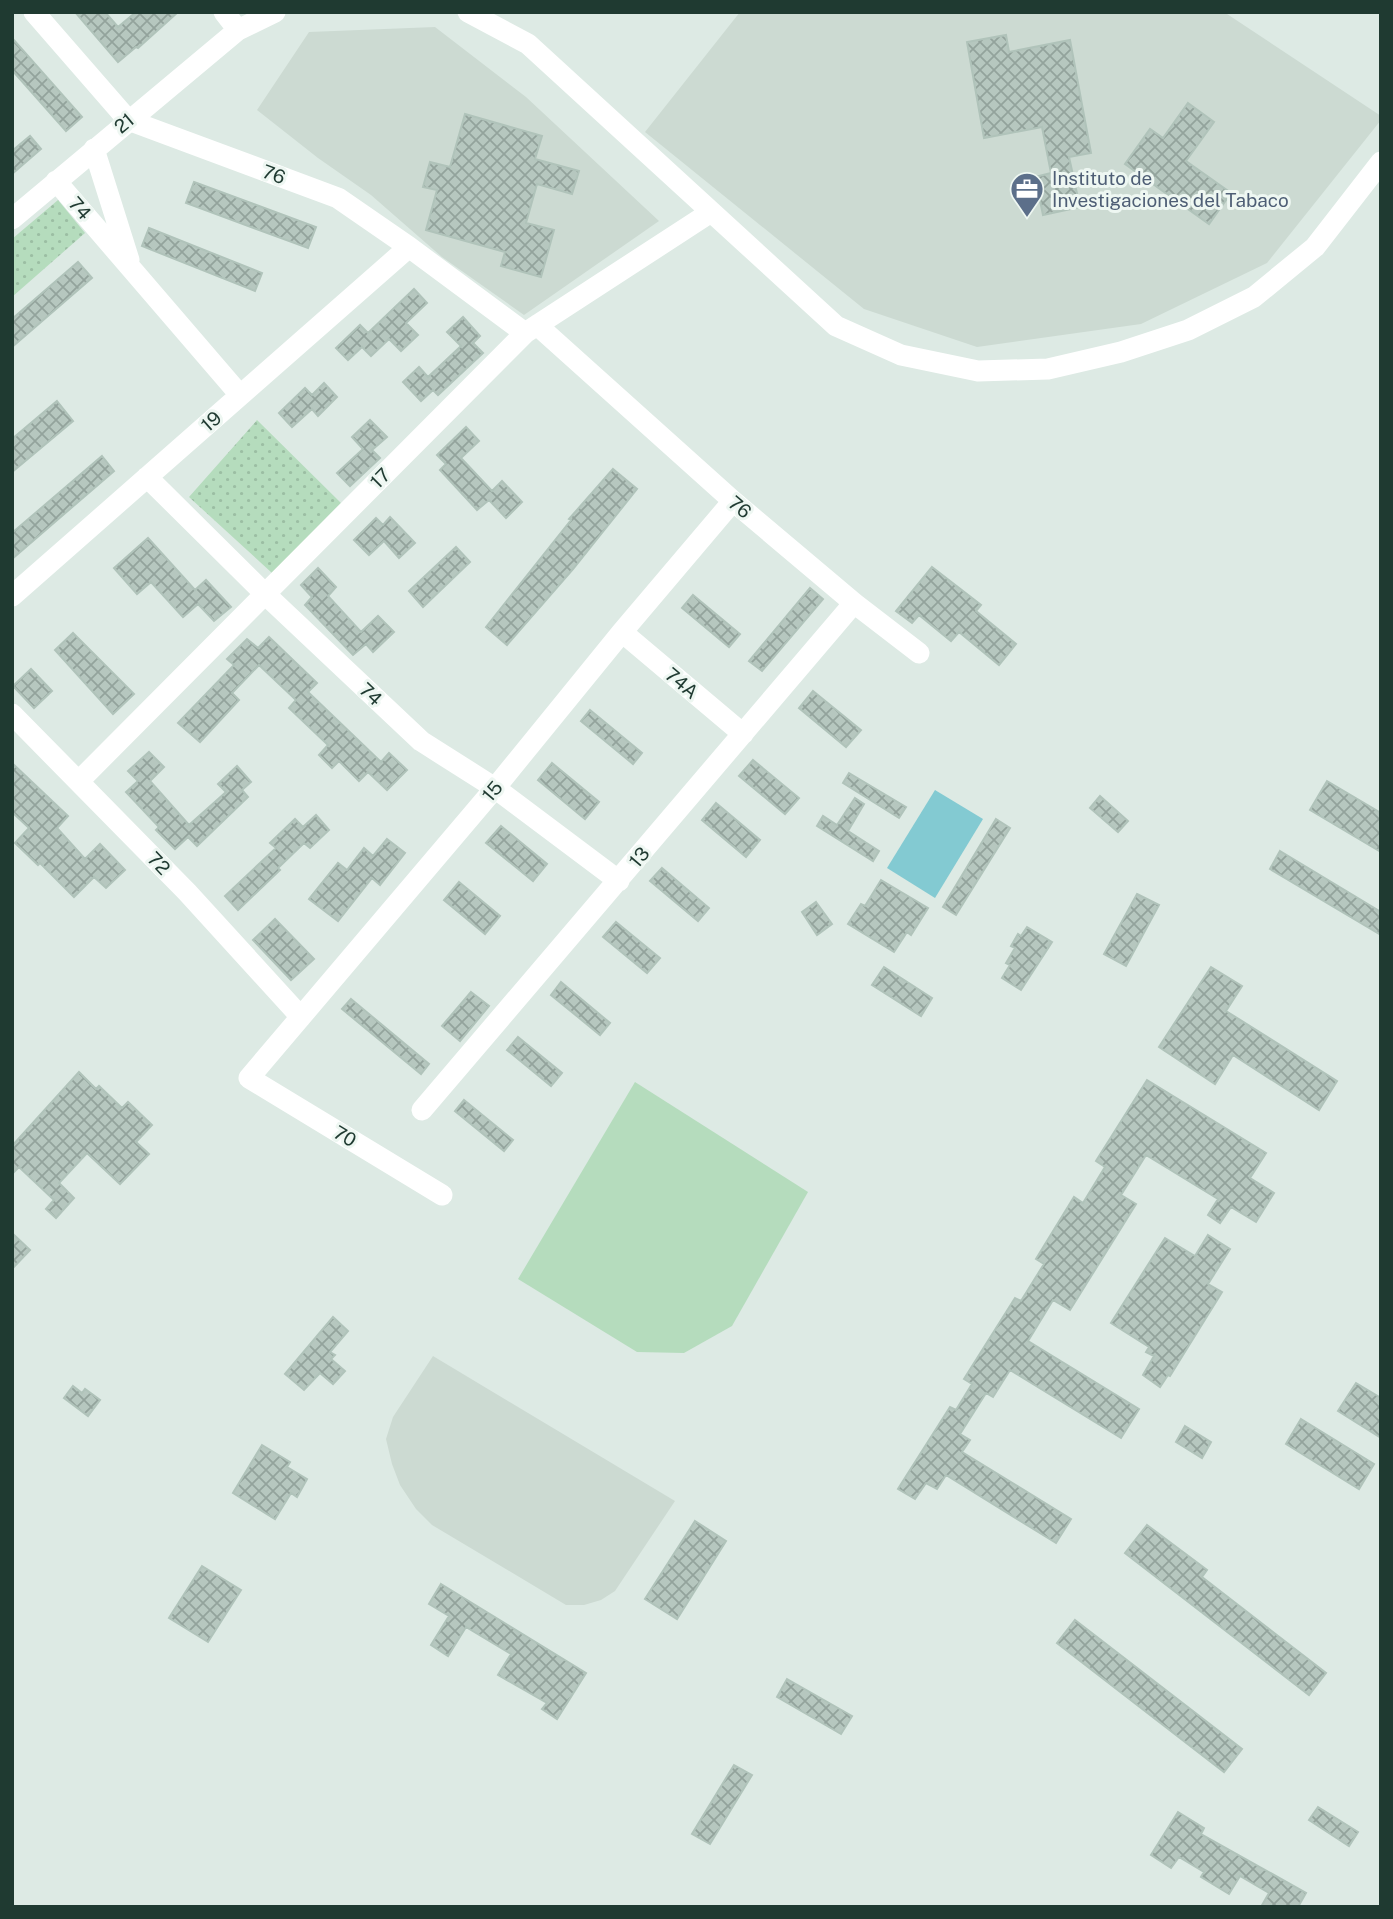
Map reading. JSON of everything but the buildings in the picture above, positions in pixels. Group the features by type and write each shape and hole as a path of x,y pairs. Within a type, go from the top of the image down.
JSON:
{"street":[{"name":"76","path":"34,12 128,120 338,198 531,329 854,603 919,653"},
{"path":"224,12 238,30"},
{"name":"21","path":"12,219 238,30 275,12"},
{"path":"468,12 528,44 835,326 901,355 978,371 1048,369 1121,352 1188,330 1254,297 1315,247 1380,163"},
{"path":"94,149 132,269"},
{"name":"74","path":"57,181 240,396"},
{"name":"17","path":"79,781 264,593 531,329 711,212"},
{"name":"19","path":"12,596 409,247"},
{"name":"74","path":"147,477 264,593 421,741 495,788 619,881"},
{"name":"15","path":"249,1078 495,788 733,501"},
{"name":"13","path":"422,1110 854,603"},
{"name":"74A","path":"622,632 743,734"},
{"name":"72","path":"12,714 187,892 301,1017"},
{"name":"70","path":"249,1078 442,1195"}],"shaded area":[{"name":"Instituto de Investigaciones del Tabaco","path":"740,12 1224,12 1381,116 1381,120 1267,263 1141,324 977,347 864,309 645,132"},
{"path":"435,27 526,97 659,221 524,315 442,257 371,195 257,110 309,32"},
{"path":"433,1356 675,1501 615,1591 601,1600 584,1605 566,1605 432,1525 416,1509 400,1485 386,1439 393,1417"}],"green space":[{"path":"58,200 85,233 12,297 12,239"},
{"path":"257,420 341,503 272,573 189,497"},
{"path":"635,1082 808,1192 732,1326 684,1353 637,1352 518,1279"}],"water":[{"path":"935,790 983,819 935,898 887,868"}],"place":[{"name":"Instituto de Investigaciones del Tabaco","path":"1027,219"}]}
